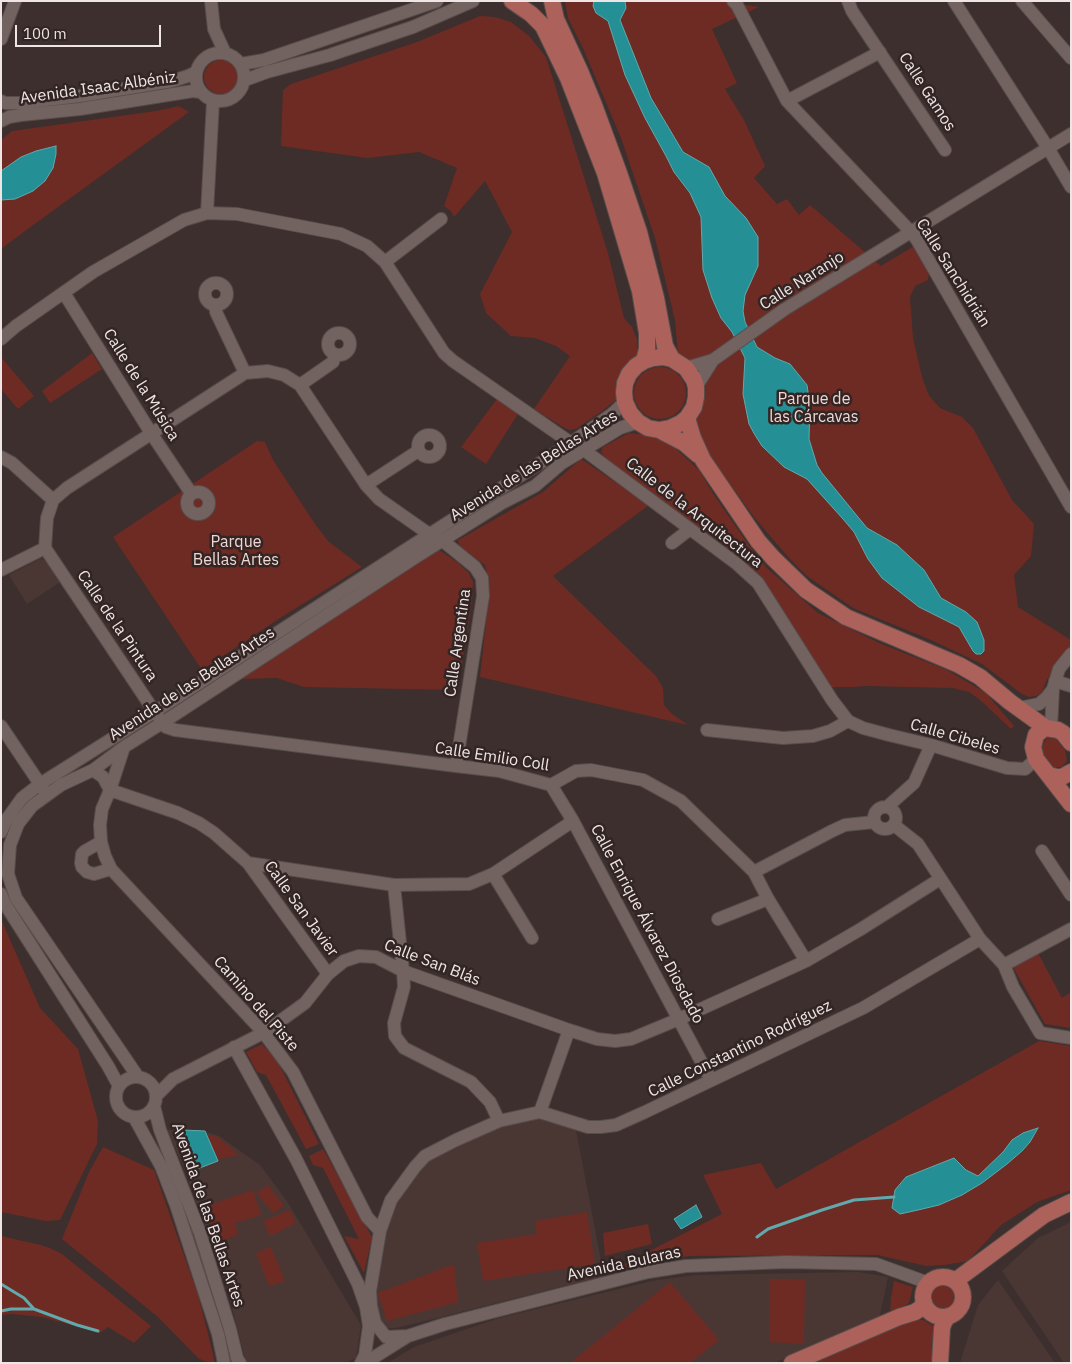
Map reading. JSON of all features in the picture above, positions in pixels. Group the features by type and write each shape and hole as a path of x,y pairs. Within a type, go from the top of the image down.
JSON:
{"main road":[{"path":"514,3 529,4 538,1"},
{"path":"552,1 556,18 594,105 639,232 653,288 664,346 672,359"},
{"path":"514,3 531,14 543,26 568,78 604,173 640,291 647,333 647,349 644,361"},
{"path":"659,430 670,428 687,418 694,408 696,397 696,387 686,368 672,359 662,357 644,361 629,374 625,383 625,402 630,413 638,422 684,443 703,460"},
{"path":"687,418 693,438 703,460 758,541 806,590 846,617 959,665 980,677 1049,728 1063,733 1071,743"},
{"path":"1015,704 1033,741 1036,759 1071,804"},
{"path":"1033,741 1038,732 1049,728"},
{"path":"1049,775 1062,777 1071,772"},
{"path":"958,1284 1044,1215 1071,1202"},
{"path":"958,1284 998,1260 1015,1244 1046,1224 1071,1214"},
{"path":"943,1277 950,1278 958,1284 963,1292 962,1305 954,1314 940,1317 927,1309 924,1302 924,1292 931,1281 943,1277"},
{"path":"792,1363 899,1317 915,1312 921,1308 924,1302"},
{"path":"940,1363 942,1328 948,1316"}],"street":[{"path":"1,39 15,1"},
{"path":"211,1 214,29 225,53"},
{"path":"241,64 264,60 405,6 437,1"},
{"path":"245,80 330,55 404,30 473,1"},
{"name":"Calle Gamos","path":"848,1 852,11 945,150"},
{"path":"954,1 1071,187"},
{"path":"1022,1 1071,58"},
{"name":"Calle Sanchidrián","path":"739,2 787,101 911,232 1071,507"},
{"path":"206,56 214,29"},
{"name":"Calle Gamos","path":"787,101 880,52"},
{"path":"215,53 225,53 234,57 241,64 245,80 237,95 230,100 213,101 200,92 196,82 196,72 199,63 206,56 215,53"},
{"name":"Avenida Isaac Albéniz","path":"1,102 21,103 80,96 172,81 196,72"},
{"name":"Avenida Isaac Albéniz","path":"1,121 15,116 80,109 193,91 200,92"},
{"path":"207,213 213,101"},
{"name":"Calle Naranjo","path":"686,368 713,360 785,309 1071,134"},
{"path":"1,339 16,326 93,272 180,222 207,213 237,214 341,234 367,246 385,262 444,353 571,443"},
{"path":"385,262 441,219"},
{"name":"Calle de la Música","path":"64,293 151,433 191,493"},
{"path":"216,306 216,312 245,373"},
{"path":"300,385 333,362 335,355"},
{"name":"Calle Naranjo","path":"696,387 713,360"},
{"path":"1,570 45,548 46,518 53,500 68,488 245,373 268,371 284,375 300,385 366,484 379,499 443,542"},
{"name":"Avenida de las Bellas Artes","path":"138,1077 16,898 8,874 10,845 18,824 44,789 154,712 571,443 612,414 625,402"},
{"name":"Avenida de las Bellas Artes","path":"1,832 6,819 22,798 44,789 61,785 93,770 124,747 416,557 443,542 502,503 535,486 562,463 620,428 638,422"},
{"name":"Calle de la Arquitectura","path":"584,450 737,564 758,583 832,700 848,721 864,728"},
{"path":"366,484 418,451"},
{"path":"1,455 53,500"},
{"path":"672,543 690,529"},
{"name":"Calle Argentina","path":"443,542 475,567 482,578 483,596 456,766"},
{"name":"Calle de la Pintura","path":"45,548 162,723"},
{"path":"1049,728 1054,685 1058,669 1071,654"},
{"path":"1015,704 1039,704 1047,698 1054,685"},
{"path":"1054,685 1071,686"},
{"path":"707,730 783,738 813,736 830,731 848,721"},
{"name":"Calle Emilio Coll","path":"162,723 166,727 175,730 499,771 551,786 576,771 591,770 643,780 681,801 754,872 768,899 806,961"},
{"path":"1,726 44,789"},
{"name":"Calle Cibeles","path":"864,728 931,745 1006,768 1025,768 1036,759"},
{"path":"887,807 894,811 896,818 894,825 885,830 878,827 874,822 874,815 881,808 887,807 914,783 931,745"},
{"name":"Camino del Piste","path":"124,747 102,809 100,825 101,842 111,869 264,1032 293,1072 367,1217 380,1230"},
{"path":"93,770 103,777 110,790"},
{"name":"Calle Enrique Álvarez Diosdado","path":"551,786 574,822 711,1080"},
{"name":"Calle San Javier","path":"110,790 178,813 214,833 248,863 328,974"},
{"path":"248,863 394,885 469,884 492,874 574,822"},
{"path":"754,872 845,825 874,822"},
{"path":"894,825 918,844 980,939 1004,965 1013,987 1040,1033 1071,1038"},
{"path":"101,842 82,854 82,867 87,872 94,874 111,869"},
{"path":"1042,851 1071,895"},
{"path":"492,874 532,938"},
{"name":"Calle San Blás","path":"150,1082 173,1079 264,1032 305,1003 328,974 344,961 359,956 376,957 403,971 596,1039 614,1041 631,1039 806,961 940,879"},
{"path":"394,885 404,987 394,1023 395,1036 404,1048 471,1082 490,1102 499,1121"},
{"path":"1,894 5,904 119,1086"},
{"path":"718,919 768,899"},
{"path":"1004,965 1071,929"},
{"name":"Calle Constantino Rodríguez","path":"386,1336 375,1323 370,1291 380,1230 391,1200 425,1156 499,1121 540,1112 588,1127 616,1125 863,1008 980,939"},
{"path":"540,1112 569,1030"},
{"path":"234,1047 296,1159 358,1284 366,1307 368,1326 363,1363"},
{"path":"127,1078 144,1078 150,1082 154,1088 155,1101 146,1115 134,1118 124,1114 117,1106 115,1096 119,1086 127,1078"},
{"name":"Calle San Blás","path":"155,1101 173,1079"},
{"name":"Avenida de las Bellas Artes","path":"155,1101 160,1130 200,1233 240,1363"},
{"name":"Avenida de las Bellas Artes","path":"134,1118 162,1166 218,1334 224,1363"},
{"name":"Avenida Bularas","path":"363,1363 408,1336 445,1324 648,1272 686,1266 787,1262 876,1264 923,1281 931,1281"},
{"path":"366,1340 386,1336 408,1336"}],"shaded area":[{"path":"40,559 48,563 60,582 27,604 9,575"},
{"path":"540,1118 576,1130 604,1276 396,1328 386,1328 379,1323 375,1294 386,1234 398,1199 428,1162 494,1129"},
{"path":"167,1130 203,1131 219,1136 260,1165 287,1201 361,1325 356,1358 345,1363 246,1362 225,1280 184,1168"},
{"path":"1071,1222 1071,1363 1064,1363 1002,1271 1038,1238"},
{"path":"858,1272 888,1277 879,1320 774,1363 387,1363 414,1347 499,1318 652,1281 695,1275"},
{"path":"998,1280 1055,1363 960,1363 978,1305"}],"green space":[{"name":"Parque de las Cárcavas","path":"565,1 721,1 759,7 712,29 737,83 725,89 744,120 765,166 754,178 777,204 787,199 799,215 810,205 881,266 934,234 928,280 915,286 910,297 913,338 922,377 930,397 940,408 962,417 973,428 1012,500 1034,524 1031,556 1014,575 1018,607 1071,640 1071,660 1047,679 1042,692 1036,696 1029,697 1022,694 982,664 931,640 853,608 807,576 754,517 687,425 701,407 678,355 675,320 655,238 621,138 583,48 568,18"},
{"path":"480,16 495,17 511,22 529,36 546,57 608,253 624,318 632,327 637,339 638,360 617,399 576,429 569,430 534,409 570,356 556,346 535,338 511,336 486,313 480,294 512,232 485,181 454,217 451,211 444,206 457,168 419,152 367,158 281,146 283,90 291,84 417,42"},
{"path":"221,60 233,65 238,77 233,89 221,94 209,89 204,77 209,65"},
{"path":"179,106 189,112 1,249 1,140 12,131 156,111"},
{"path":"92,353 102,369 50,403 42,391"},
{"path":"1,357 34,396 18,409 1,389"},
{"path":"655,367 665,367 674,371 682,379 686,393 682,407 674,415 665,419 655,419 646,415 638,407 634,398 634,388 638,379 646,371"},
{"path":"497,399 518,414 486,464 461,447"},
{"path":"629,433 650,435 675,448 699,470 750,547 768,569 818,613 879,643 947,670 986,693 1014,726 1011,729 969,692 953,688 831,687 761,577 720,542 676,512 605,458 601,452 603,447"},
{"name":"Parque Bellas Artes","path":"257,441 265,442 273,460 328,541 362,567 280,618 202,670 113,537"},
{"path":"581,459 649,505 553,576 656,676 663,688 664,705 672,714 688,725 480,677 488,603 488,580 485,565 460,548 458,540 543,492"},
{"path":"439,550 468,572 473,582 458,690 304,687 277,678 239,679"},
{"path":"1047,738 1056,739 1065,750 1067,761 1062,767 1054,767 1044,756 1042,746"},
{"path":"1,919 40,1008 78,1049 98,1121 97,1144 60,1220 46,1221 1,1212"},
{"path":"1038,953 1062,998 1071,992 1071,1028 1045,1024 1013,967"},
{"path":"1039,1041 1071,1046 1071,1190 1037,1202 1001,1225 968,1261 926,1266 878,1255 688,1256 612,1270 722,1214 703,1175 761,1163 776,1189"},
{"path":"262,1044 278,1062 319,1144 306,1149 266,1075 257,1072 246,1052"},
{"path":"207,1135 218,1137 239,1155 218,1159"},
{"path":"103,1147 154,1170 198,1295 215,1363 198,1358 158,1317 62,1239 89,1172"},
{"path":"323,1149 372,1237 364,1273 344,1236 359,1239 323,1168 313,1165 309,1156"},
{"path":"268,1185 284,1206 273,1213 256,1193"},
{"path":"253,1190 261,1215 235,1223 238,1235 218,1242 203,1207"},
{"path":"290,1210 296,1223 270,1236 263,1221"},
{"path":"587,1212 595,1264 483,1281 477,1243 537,1234 535,1221"},
{"path":"648,1224 652,1244 605,1256 603,1233"},
{"path":"1,1236 41,1245 62,1254 151,1326 134,1343 108,1327 100,1333 42,1317 12,1314 1,1315"},
{"path":"271,1247 285,1281 269,1286 256,1253"},
{"path":"454,1264 458,1302 387,1321 378,1293"},
{"path":"769,1279 805,1279 804,1344 769,1342"},
{"path":"894,1281 913,1287 909,1303 890,1314 891,1298"},
{"path":"670,1282 719,1340 690,1363 570,1363"},
{"path":"943,1284 953,1287 956,1297 953,1307 943,1310 933,1307 930,1297 933,1287"},
{"path":"909,1319 923,1320 936,1328 935,1363 809,1363"}],"water":[{"path":"594,1 625,1 626,8 620,20 651,98 683,152 709,167 725,196 746,218 758,237 758,266 745,295 743,311 745,322 757,347 775,358 790,364 807,385 810,405 809,439 817,465 867,528 897,545 924,570 941,598 966,612 977,622 984,640 984,651 981,654 976,654 973,651 959,627 919,607 882,578 868,559 854,532 843,519 807,479 784,467 762,446 755,435 749,424 743,394 745,358 732,332 721,318 703,270 701,217 690,193 674,172 645,118 625,75 608,21 596,13 593,6"},
{"path":"56,146 53,168 45,181 33,191 15,199 1,200 1,171 21,157"},
{"path":"1038,1128 1022,1151 982,1183 962,1195 939,1205 900,1214 892,1208 895,1190 906,1177 954,1158 966,1170 978,1176 1003,1152 1012,1140 1023,1133"},
{"path":"183,1130 205,1131 218,1161 197,1169"},
{"path":"696,1205 702,1217 681,1229 674,1219"}],"waterway":[{"path":"757,1237 768,1229 854,1200 894,1197"},
{"path":"1,1284 24,1298 34,1309"},
{"path":"1,1311 34,1309 98,1331"}]}
